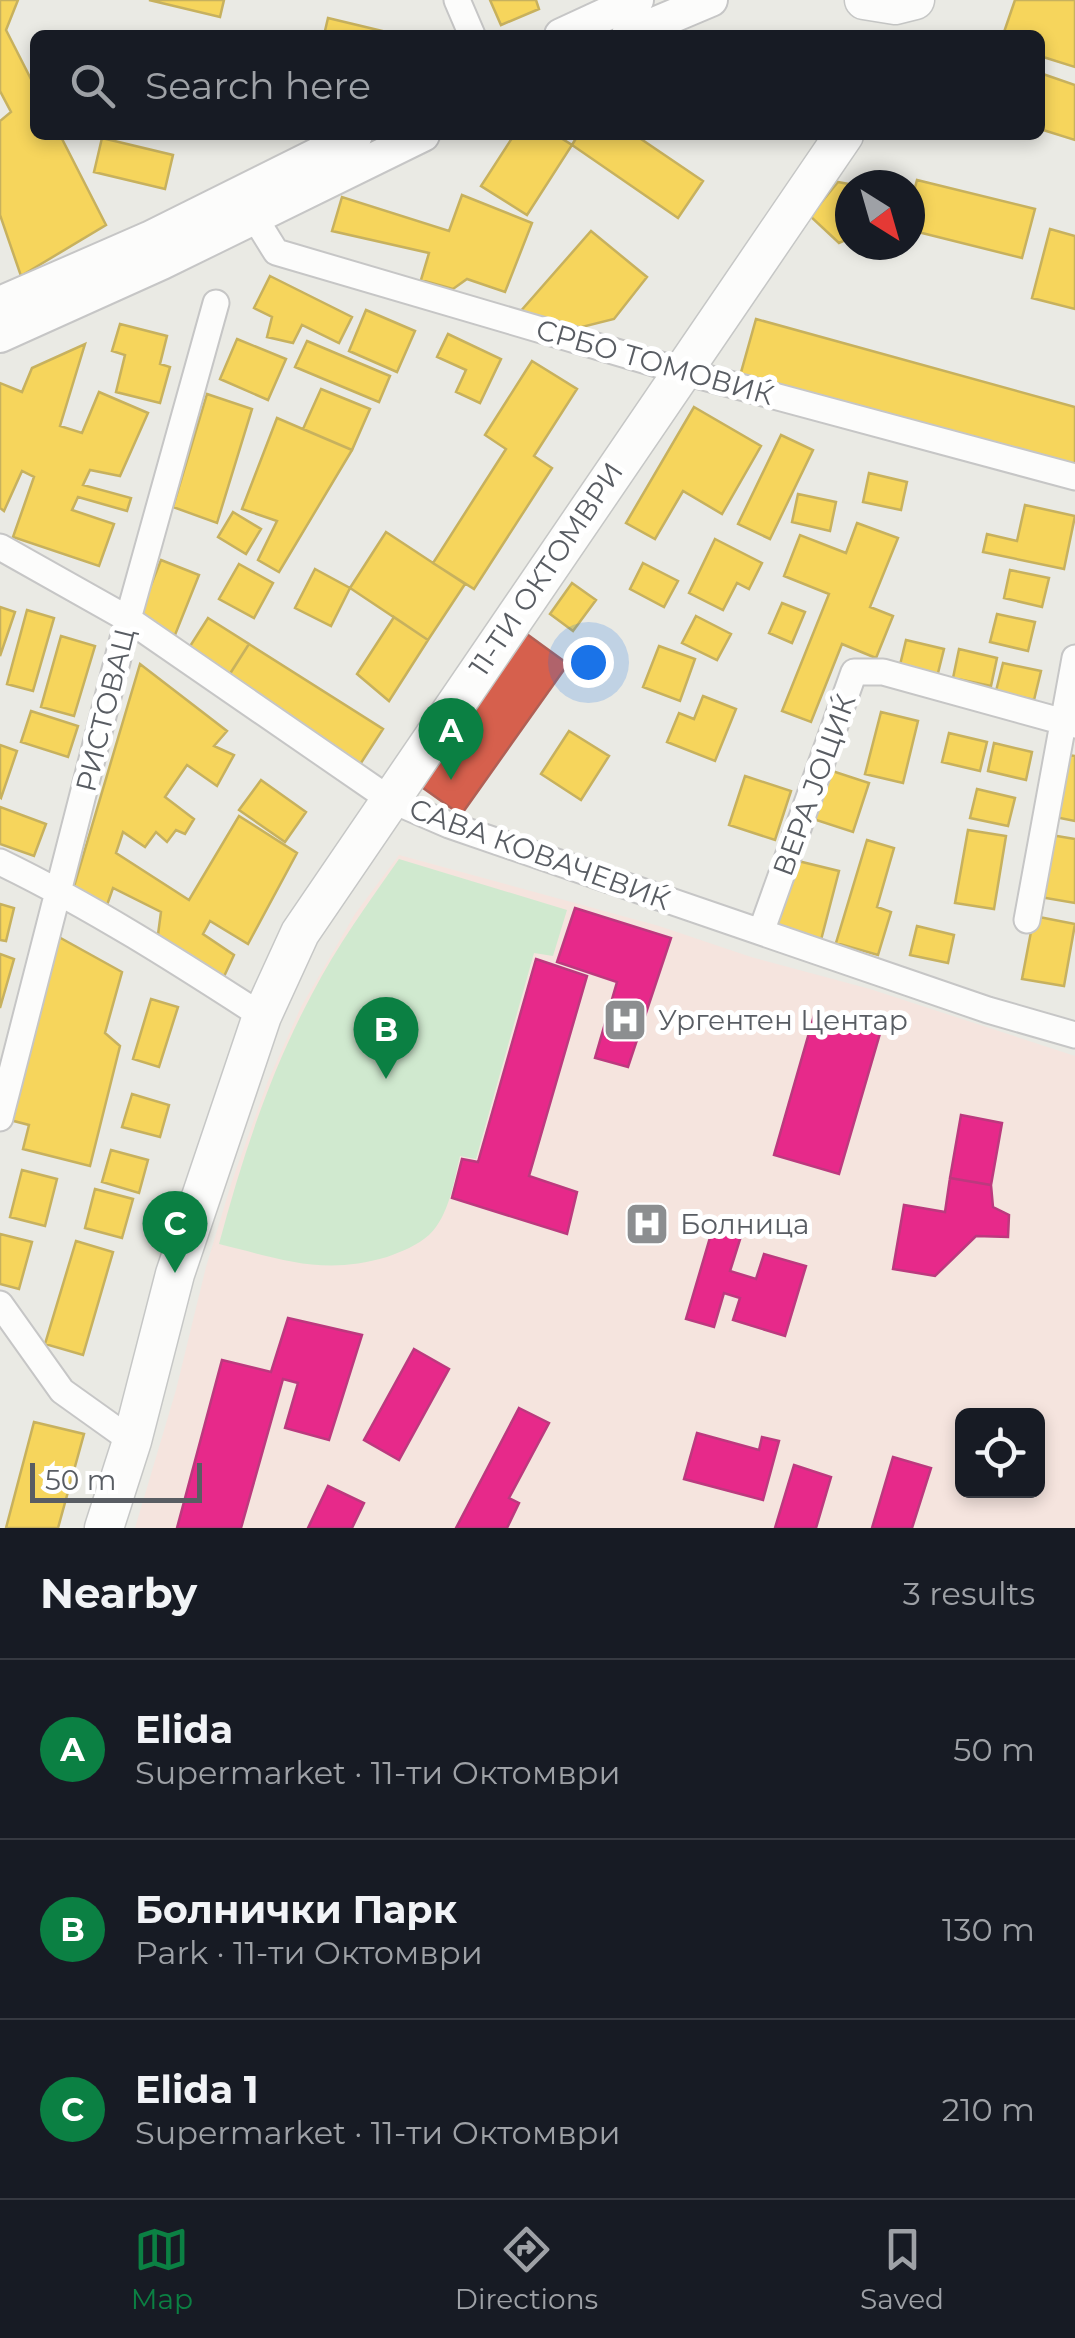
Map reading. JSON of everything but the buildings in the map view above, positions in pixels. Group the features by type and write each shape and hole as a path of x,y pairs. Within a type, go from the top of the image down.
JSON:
{"main road":[{"path":"869,30 862,0 895,5 915,0"},
{"path":"915,30 928,0"},
{"name":"11-ТИ ОКТОМВРИ","path":"104,1528 176,1274 262,1016 300,933 841,140"}],"street":[{"path":"457,0 470,30"},
{"path":"572,30 637,0"},
{"path":"640,30 711,0"},
{"path":"0,303 149,238 346,140"},
{"path":"0,336 413,140"},
{"name":"СРБО ТОМОВИЌ","path":"254,218 276,252 681,371 1075,478"},
{"name":"РИСТОВАЦ","path":"0,1118 128,619 216,302"},
{"name":"САВА КОВАЧЕВИЌ","path":"0,547 128,619 389,799 448,826 988,1010 1075,1035"},
{"path":"1027,920 1069,724 1075,658"},
{"name":"ВЕРА ЈОЦИЌ","path":"762,932 854,672 883,672 1069,724"},
{"path":"0,862 59,890 262,1016"},
{"path":"0,1304 62,1391 132,1440"}],"shaded area":[{"name":"Болница","path":"399,855 659,926 1075,1056 1075,1528 135,1528 232,1181 268,1081 301,1007 355,914"}],"green space":[{"path":"399,859 567,910 553,956 534,953 476,1159 460,1156 446,1208 429,1235 387,1257 364,1263 322,1265 219,1244 258,1116 297,1024 342,942"}],"place":[{"name":"Elida","path":"451,780"},
{"name":"Ургентен Центар","path":"625,1020"},
{"name":"Болнички Парк","path":"386,1079"},
{"name":"Болница","path":"647,1224"},
{"name":"Elida 1","path":"175,1273"}]}
